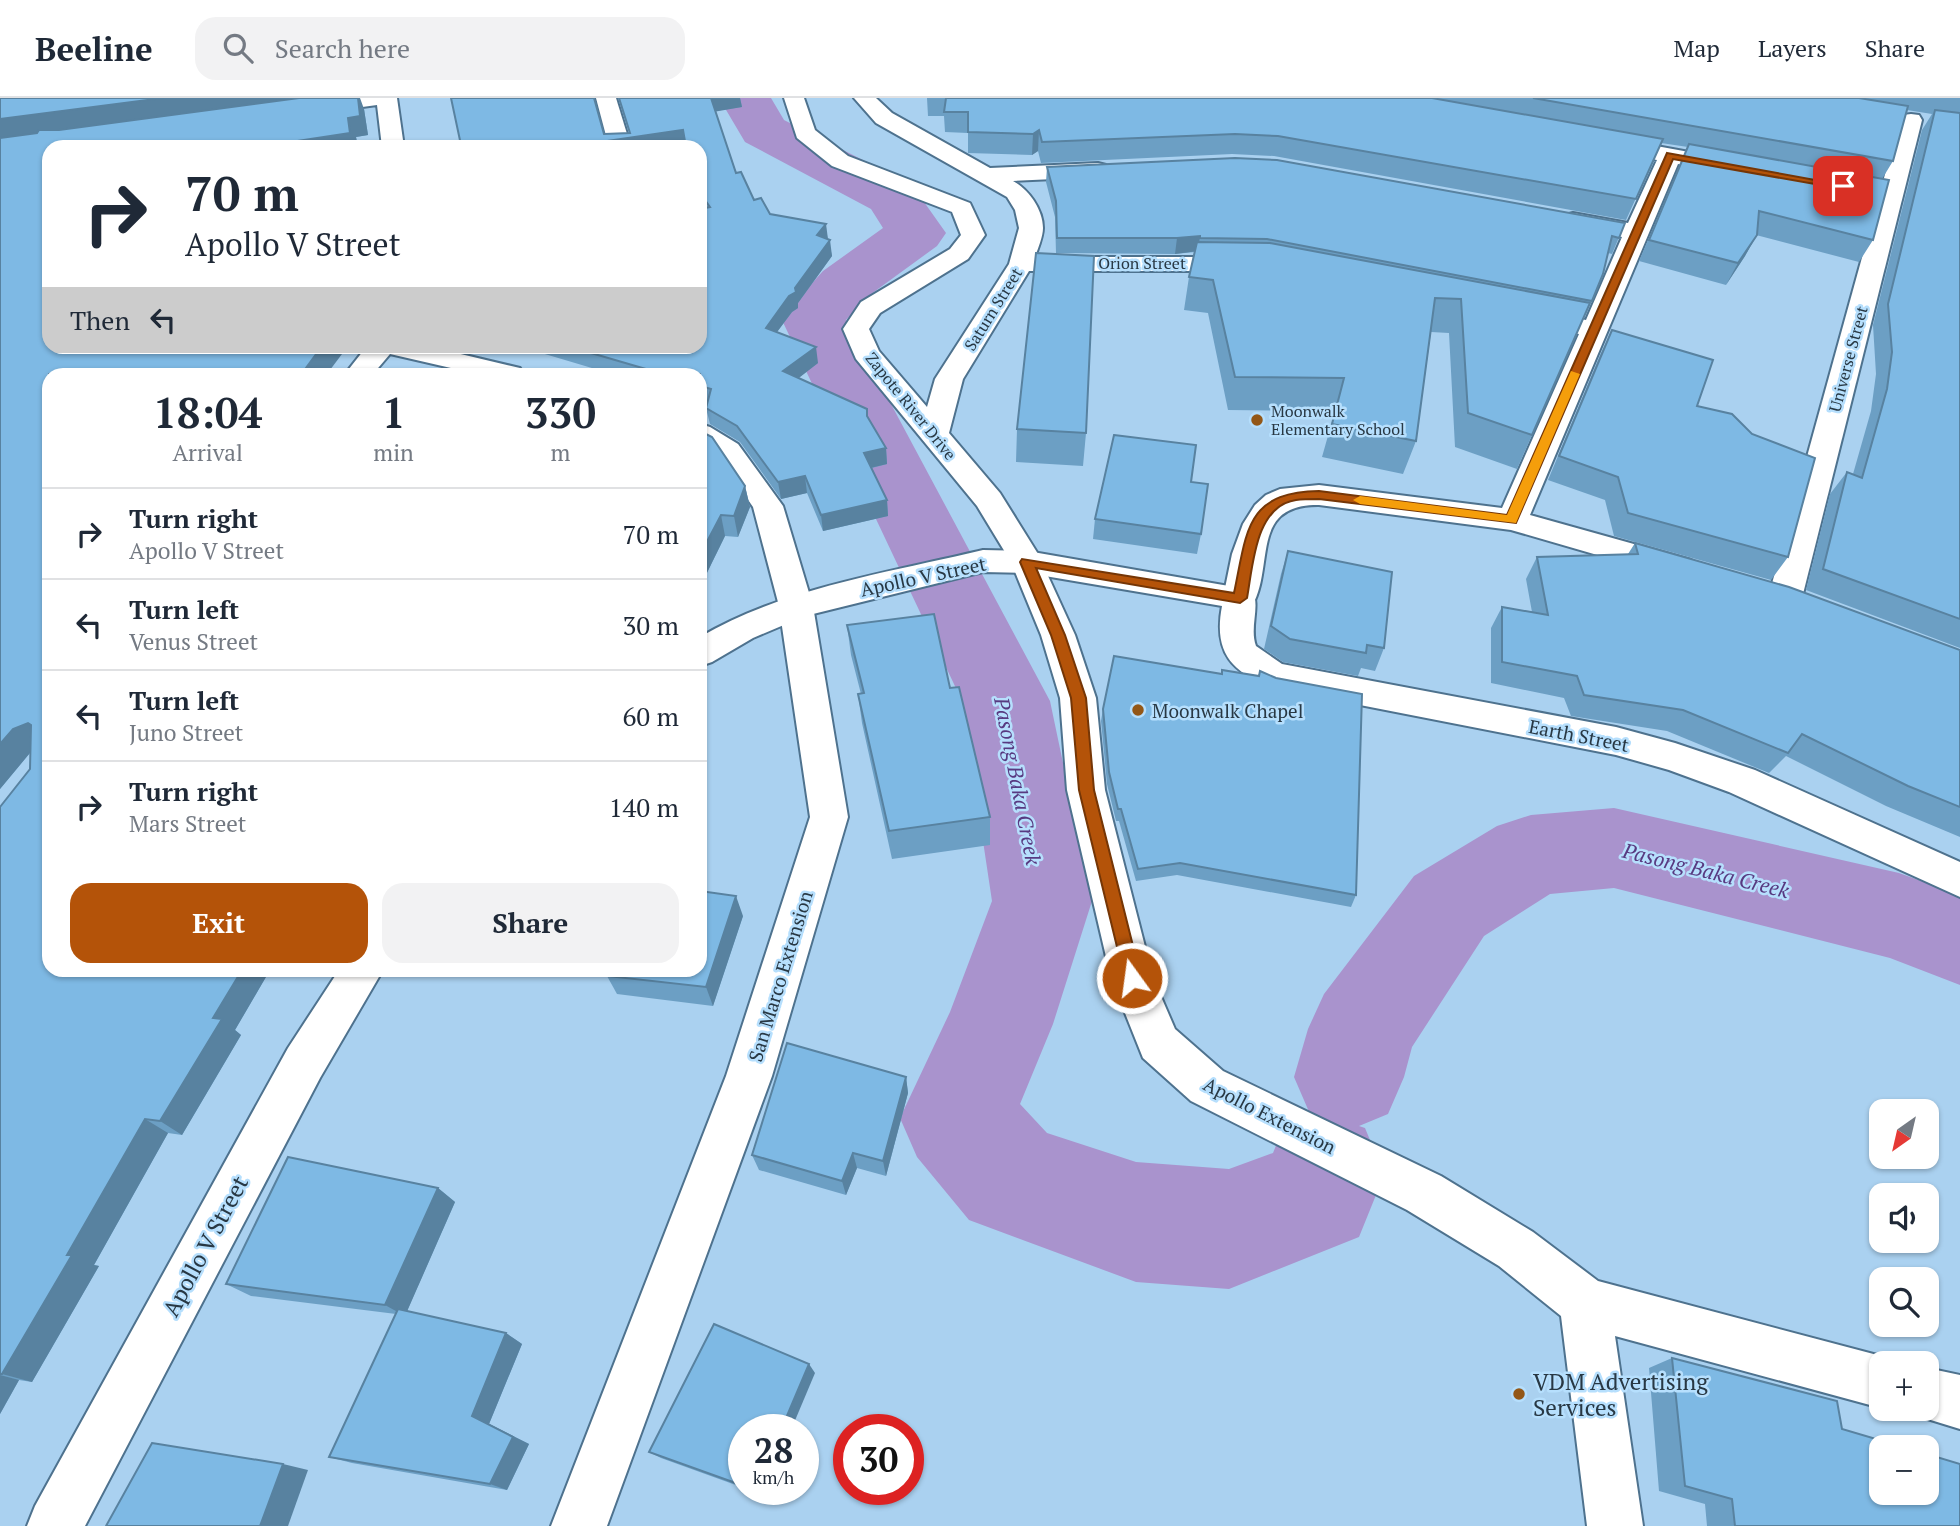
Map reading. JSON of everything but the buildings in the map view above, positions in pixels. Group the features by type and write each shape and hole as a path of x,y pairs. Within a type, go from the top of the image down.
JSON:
{"street":[{"path":"291,111 385,98 392,140"},
{"path":"606,98 618,140"},
{"name":"Zapote River Drive","path":"794,98 805,133 840,161 962,208 973,235 958,254 870,309 856,329 866,353 989,500 1027,562"},
{"name":"Saturn Street","path":"864,98 884,118 1016,192 1027,210 1031,228 1021,264 949,379 933,436"},
{"name":"Universe Street","path":"1784,598 1878,192 1914,120"},
{"path":"1590,141 1760,171"},
{"path":"1512,520 1670,155"},
{"path":"984,175 1122,169"},
{"path":"1551,216 1636,233"},
{"name":"Orion Street","path":"1021,264 1208,262 1263,265"},
{"path":"1503,311 1593,329"},
{"path":"364,368 375,354"},
{"path":"424,354 484,368"},
{"name":"San Marco Extension","path":"579,1526 749,1076 829,817 796,606 768,506 728,450 707,437"},
{"name":"Earth Street","path":"1707,576 1512,520 1319,495 1293,496 1274,504 1262,517 1253,536 1234,623 1234,639 1242,656 1262,671 1285,679 1616,741 1675,757 1742,781 1960,880"},
{"name":"Apollo V Street","path":"707,649 741,629 796,606 983,561 1027,562 1240,598"},
{"name":"Apollo Extension","path":"1027,562 1058,635 1078,698 1087,790 1132,978 1159,1043 1207,1086 1424,1193 1516,1250 1585,1303"},
{"name":"Apollo V Street","path":"55,1526 304,1063 358,977"},
{"path":"1615,1526 1585,1303 1869,1379"},
{"path":"1939,1397 1960,1402"}],"waterway":[{"name":"Pasong Baka Creek","path":"745,98 764,131 892,197 916,233 845,284 813,318 1006,701 1042,901 999,1024 957,1118 1010,1179 1136,1222 1229,1229 1317,1195 1324,1169"},
{"name":"Pasong Baka Creek","path":"1349,1077 1362,1029 1449,906 1531,855 1614,848 1899,917 1960,940"}],"slow traffic":[{"path":"1360,500 1512,520 1575,374"}],"place":[{"name":"Moonwalk Elementary School","path":"1257,420"},
{"name":"Moonwalk Chapel","path":"1138,710"},
{"name":"VDM Advertising Services","path":"1519,1394"}],"route":[{"path":"1132,978 1087,790 1078,698 1058,635 1027,562 1240,598 1253,536 1262,517 1274,504 1293,496 1319,495 1512,520 1670,155 1843,186"}]}
